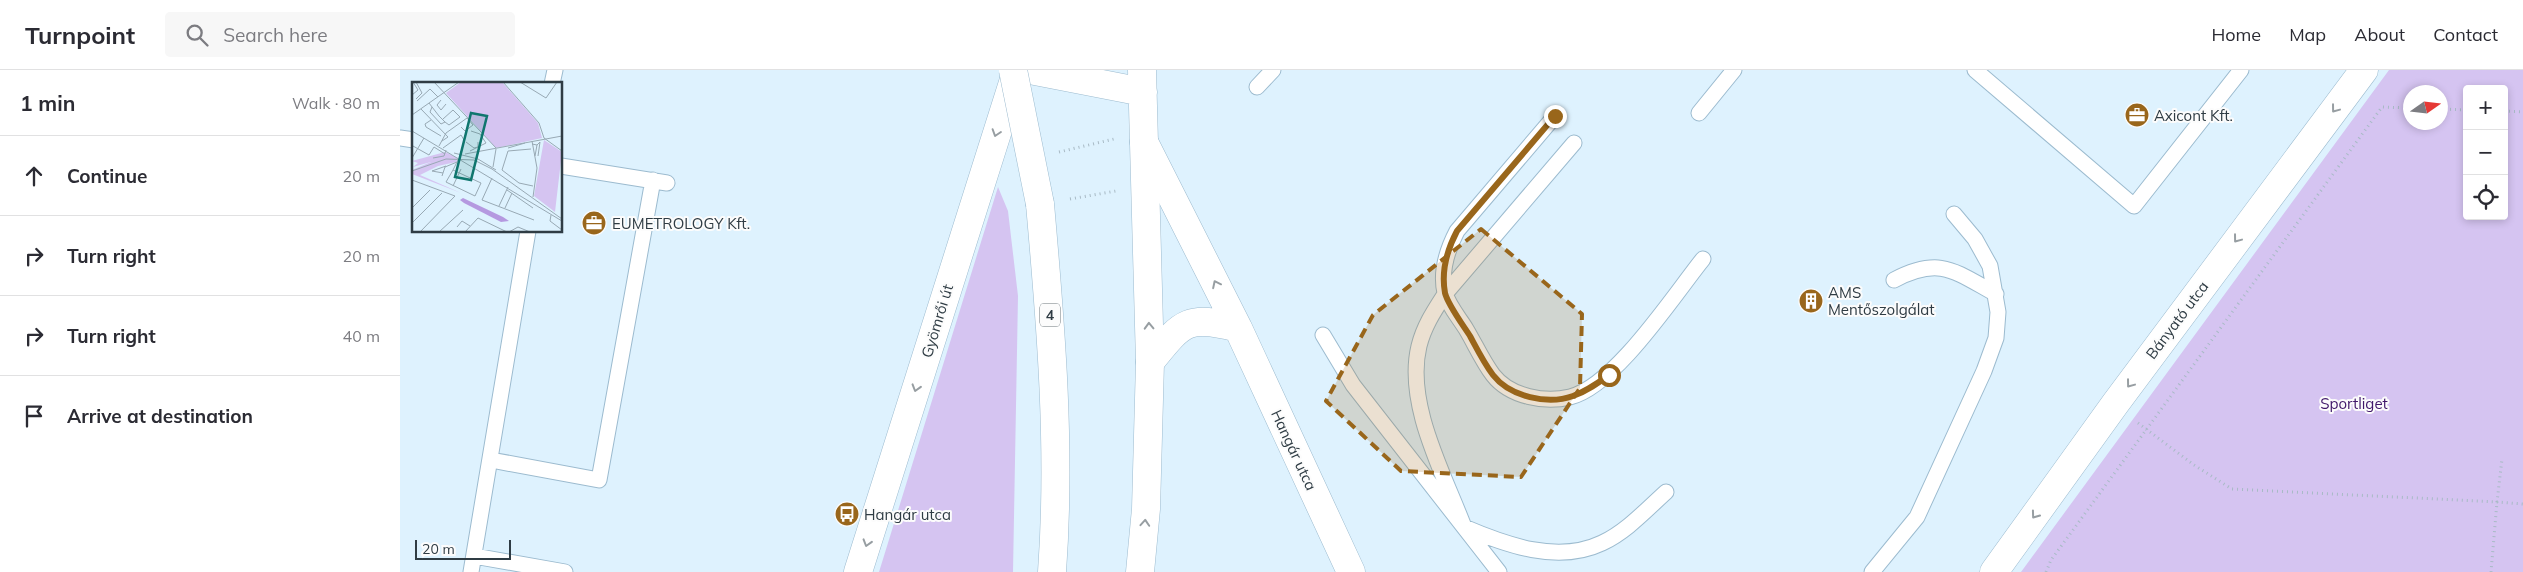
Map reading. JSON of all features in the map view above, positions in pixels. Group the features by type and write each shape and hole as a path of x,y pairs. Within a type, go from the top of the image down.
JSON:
{"street":[{"name":"4","path":"1015,70 1040,204 1049,300 1055,418 1055,528 1052,572"},
{"name":"Gyömrői út","path":"858,572 1015,70"},
{"path":"1030,70 1143,81 1131,140 1150,362 1146,509 1140,572"},
{"name":"Bányató utca","path":"1994,572 2115,404 2364,70"},
{"name":"Hangár utca","path":"1131,140 1238,328 1351,572"},
{"path":"1150,362 1173,334 1186,325 1198,321 1211,320 1238,328"}],"lane":[{"path":"1257,87 1273,70"},
{"path":"1699,113 1734,70"},
{"path":"1975,70 2134,206 2240,70"},
{"path":"1555,116 1457,231 1449,246 1444,265 1445,294 1494,376 1512,390 1530,397 1549,399 1571,396 1588,389 1609,375 1703,259"},
{"path":"1574,143 1445,294 1428,321 1419,347 1417,373 1419,399 1425,427 1464,527 1493,540 1548,552 1583,550 1603,543 1624,530 1666,492"},
{"path":"491,460 599,480 660,182 562,166"},
{"path":"1872,572 1917,517 1984,371 1996,338 1998,312 1990,266 1975,239 1954,214"},
{"path":"471,572 528,232"},
{"path":"1894,280 1925,267 1944,267 1996,294"},
{"path":"1323,335 1353,385 1499,572"},
{"path":"474,556 565,572"}],"path":[{"path":"2046,572 2051,560 2382,107 2403,108"},
{"path":"2448,109 2463,110"},
{"path":"2508,111 2523,112"},
{"path":"1053,153 1131,140"},
{"path":"1040,204 1121,190"},
{"path":"2115,404 2146,430 2232,489 2523,504"},
{"path":"2491,572 2496,502 2502,459"}],"highlighted area":[{"path":"1481,229 1582,314 1580,388 1521,477 1401,471 1326,401 1373,315"}],"green space":[{"name":"Sportliget","path":"2389,70 2523,70 2523,572 2021,572"},
{"path":"998,187 1008,211 1018,296 1013,572 879,572"}],"place":[{"name":"Axicont Kft.","path":"2137,115"},
{"name":"EUMETROLOGY Kft.","path":"594,223"},
{"name":"AMS Mentőszolgálat","path":"1811,301"},
{"name":"Hangár utca","path":"847,514"}],"route":[{"path":"1555,116 1457,231 1449,246 1444,265 1445,294 1494,376 1512,390 1530,397 1549,399 1571,396 1588,389 1609,375"}]}
